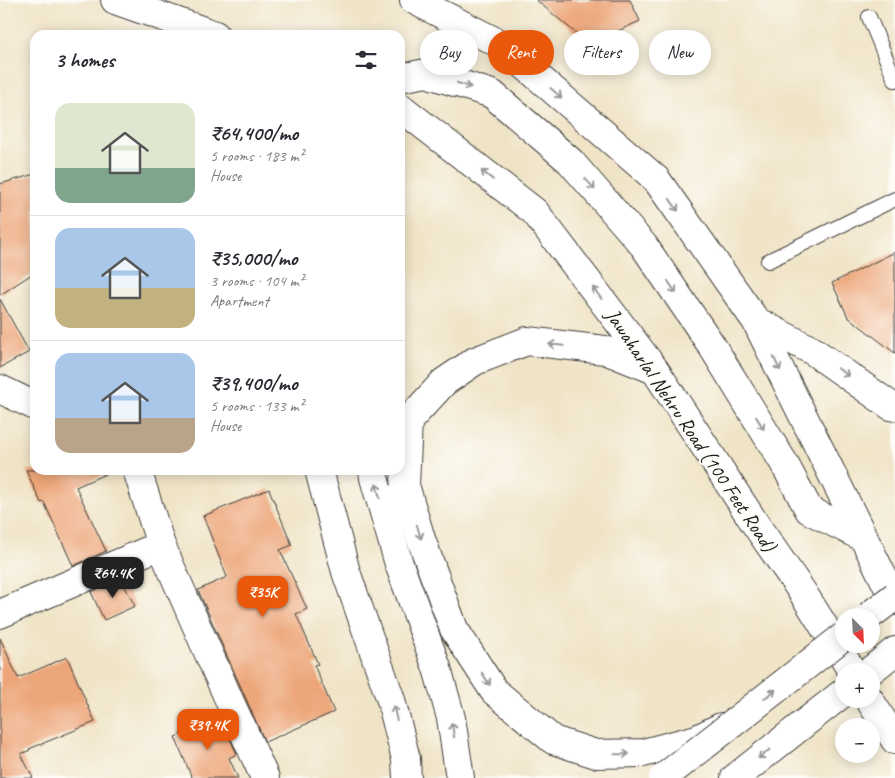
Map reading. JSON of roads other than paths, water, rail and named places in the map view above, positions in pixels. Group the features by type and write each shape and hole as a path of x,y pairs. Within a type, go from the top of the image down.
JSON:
{"main road":[{"path":"114,0 166,8 196,30"},
{"path":"414,0 500,44 656,180 756,321 895,601"},
{"path":"405,77 426,73 492,94 570,161 644,246 712,346 784,463 809,510 864,538"},
{"name":"Jawaharlal Nehru Road (100 Feet Road)","path":"405,111 535,212 655,370 756,525 803,593 847,663"},
{"path":"756,321 813,351 895,407"},
{"path":"655,370 605,350 527,341 475,361 444,382 408,421 405,485 424,548 454,629 494,691 554,740 596,754 643,753 697,739 738,719"},
{"path":"0,390 30,404"},
{"path":"139,475 161,545 265,778"},
{"path":"320,475 346,572 391,700 406,759 406,778"},
{"path":"374,475 399,564 437,668 451,718 460,778"},
{"path":"0,614 161,545"},
{"path":"879,608 895,596"},
{"path":"662,778 835,643"},
{"path":"880,663 895,651"},
{"path":"734,778 835,699"},
{"path":"875,708 895,740"}],"lane":[{"path":"869,17 895,80"},
{"path":"768,261 895,199"}]}
